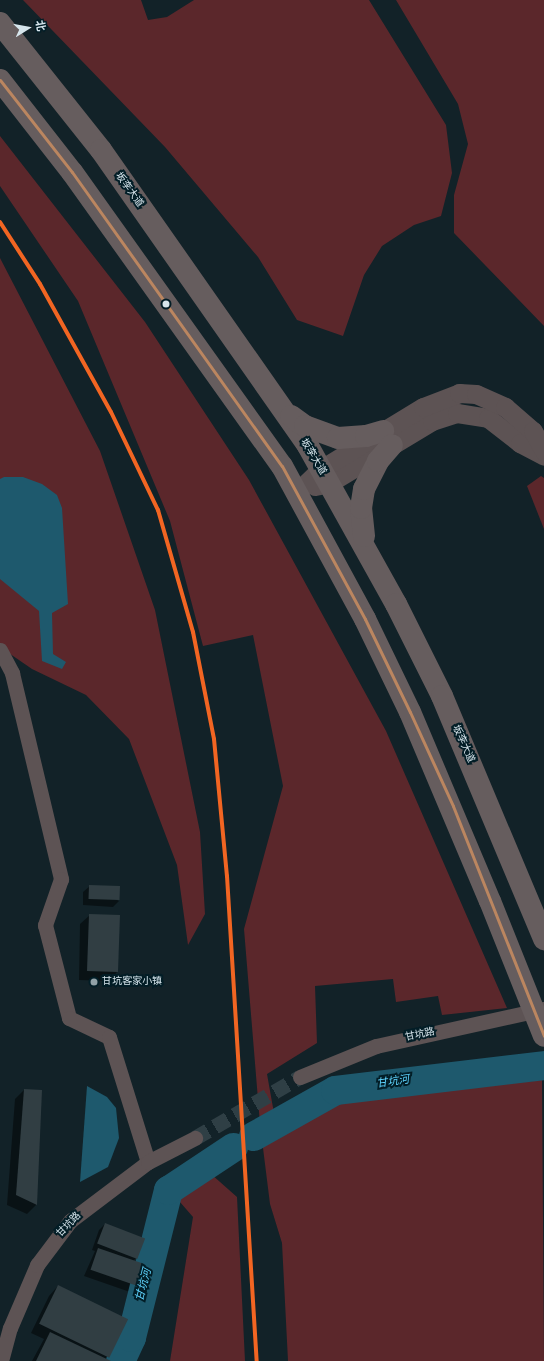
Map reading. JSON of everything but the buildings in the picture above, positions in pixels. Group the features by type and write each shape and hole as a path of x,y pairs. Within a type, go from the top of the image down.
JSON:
{"main road":[{"name":"坂李大道","path":"0,23 101,150 283,410 325,476 367,551 442,696 544,939"},
{"path":"0,80 181,321 297,492 410,712 490,901 544,1036"},
{"path":"283,410 305,426 338,438 366,436 388,438 364,489 361,508 367,551"}],"street":[{"path":"297,492 388,438 442,398 476,394 520,418 533,431 544,451"},
{"path":"388,438 438,418 471,413 488,418 520,443 544,456"},
{"path":"0,650 12,673 61,878 45,925 69,1018 109,1037 148,1162"},
{"name":"甘坑路","path":"300,1077 398,1040 500,1021 544,1009"},
{"name":"甘坑路","path":"1,1361 22,1297 37,1265 56,1239 89,1206 148,1162 195,1138"}],"shaded area":[{"path":"23,0 141,0 148,20 167,17 194,0 369,0 446,125 452,173 441,216 414,225 382,246 364,275 343,336 297,320 258,257 165,147"},
{"path":"396,0 544,0 544,326 454,233 454,195 468,144 458,104"},
{"path":"0,136 145,322 249,480 386,731 507,1008 442,1015 438,996 396,1002 393,979 315,986 317,1043 267,1074 277,1130 324,1104 542,1080 544,1361 288,1361 282,1243 270,1204 260,1124 244,929 283,786 253,635 203,646 170,521 78,301 0,186"},
{"path":"0,258 100,451 155,610 200,832 205,914 188,945 177,865 129,739 86,695 32,669 0,647"},
{"path":"541,476 544,478 544,529 527,486"},
{"path":"211,1174 237,1197 245,1361 170,1361 193,1217 173,1194 191,1179"}],"water":[{"path":"4,477 23,477 42,484 57,495 62,508 68,604 52,613 53,654 66,662 62,669 42,661 39,611 0,579 0,479"},
{"path":"87,1086 107,1097 116,1108 119,1138 108,1167 80,1182"}],"waterway":[{"name":"甘坑河","path":"253,1136 335,1090 544,1065"},
{"name":"甘坑河","path":"120,1361 131,1337 168,1190 233,1147"}],"tunnel":[{"path":"195,1138 300,1077"}],"transit line":[{"path":"0,80 72,172 282,466 365,619 410,712 453,806 544,1036"},
{"path":"0,222 40,284 111,412 158,510 193,632 214,739 227,876 257,1361"}],"place":[{"name":"甘坑客家小镇","path":"94,982"}]}
